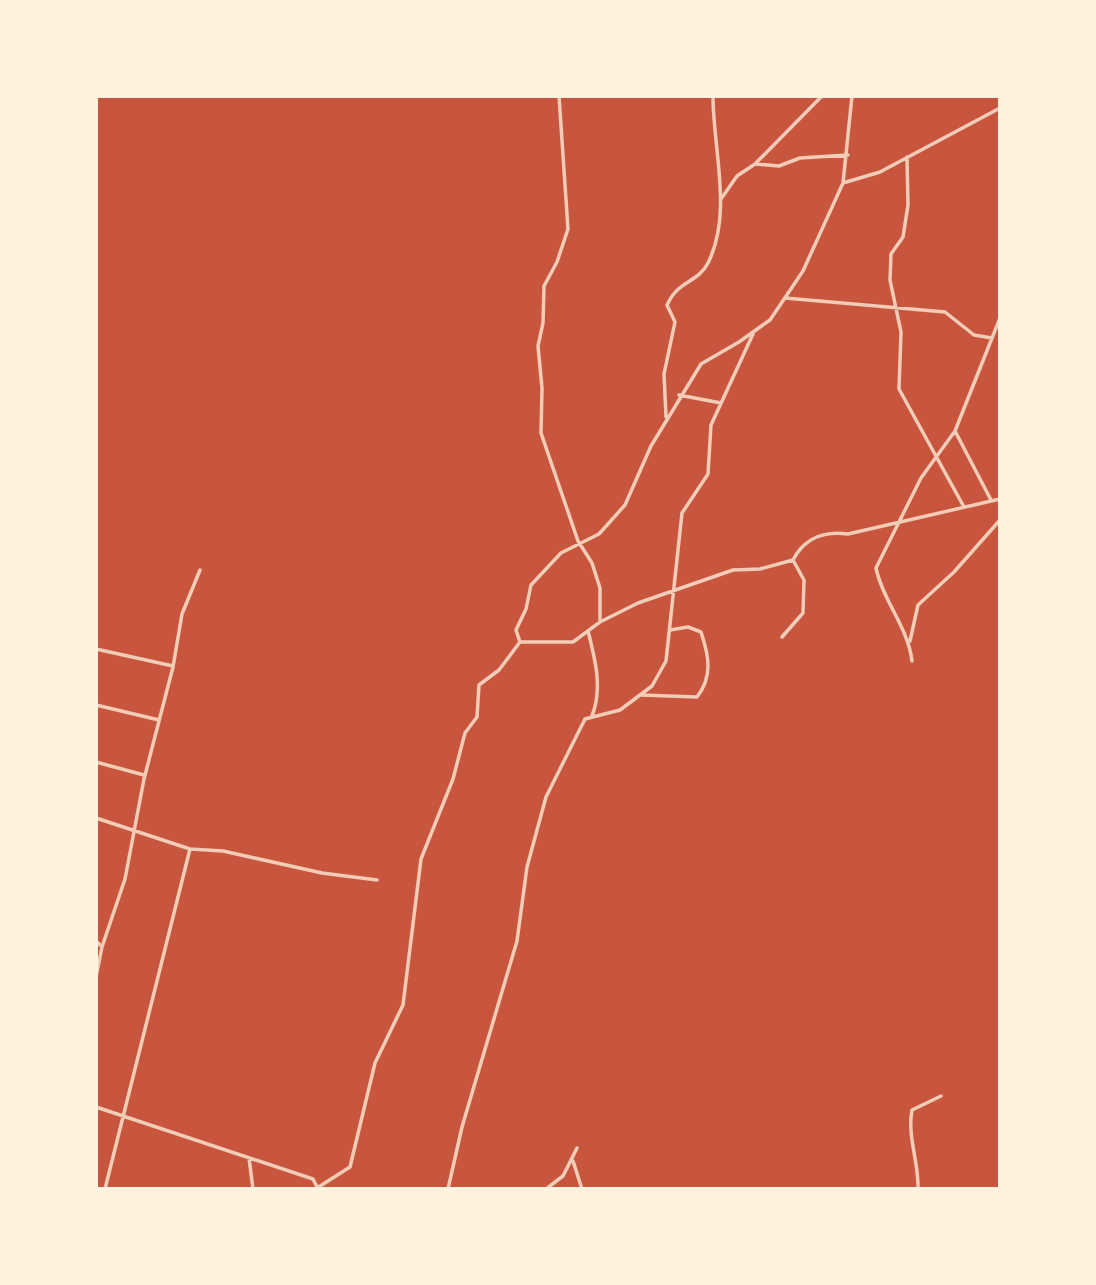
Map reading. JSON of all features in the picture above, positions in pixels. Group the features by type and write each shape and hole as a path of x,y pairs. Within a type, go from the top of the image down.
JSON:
{"street":[{"path":"559,96 568,229 557,262 544,286 538,345 542,388 541,433 580,545 592,563 600,588 600,622"},
{"path":"666,419 664,374 674,322 667,305 675,288 696,277 707,264 722,214 713,96"},
{"path":"720,201 737,176 754,164 812,106 821,101 822,96"},
{"path":"520,642 516,630 526,609 531,585 561,553 598,534 625,505 666,419 701,363 770,320 803,271 844,183 852,96"},
{"path":"844,183 880,172 1000,108"},
{"path":"754,164 779,166 800,158 848,155"},
{"path":"906,157 908,205 903,237 891,254 890,280 901,332 899,389 964,507"},
{"path":"785,298 945,312 974,335 992,338"},
{"path":"910,643 879,582 876,568 921,478 955,431 1000,318"},
{"path":"448,1189 461,1127 517,941 527,867 546,797 585,719 620,710 652,685 666,661 682,513 708,474 711,425 753,332"},
{"path":"679,395 721,403"},
{"path":"955,431 992,500"},
{"path":"520,642 573,642 600,622 638,603 733,570 760,569 793,560 800,546 827,531 848,534 1000,499"},
{"path":"912,661 910,643 918,606 954,572 1000,520"},
{"path":"782,637 803,613 804,580 793,560"},
{"path":"96,977 102,947 125,878 144,775 173,666 182,614 200,570"},
{"path":"638,695 697,697 704,688 710,659 701,632 688,627 670,630"},
{"path":"588,631 597,670 598,702 592,716"},
{"path":"96,1107 313,1179 317,1189 350,1167 375,1062 403,1005 421,859 453,779 465,733 477,717 479,685 499,670 520,642"},
{"path":"96,649 173,666"},
{"path":"96,705 159,720"},
{"path":"96,762 144,775"},
{"path":"96,818 190,849 223,851 322,873 377,880"},
{"path":"105,1189 190,849"},
{"path":"96,941 102,947"},
{"path":"918,1189 919,1170 910,1123 912,1110 941,1096"},
{"path":"546,1189 563,1175 577,1148"},
{"path":"249,1158 253,1189"},
{"path":"573,1158 582,1189"}]}
